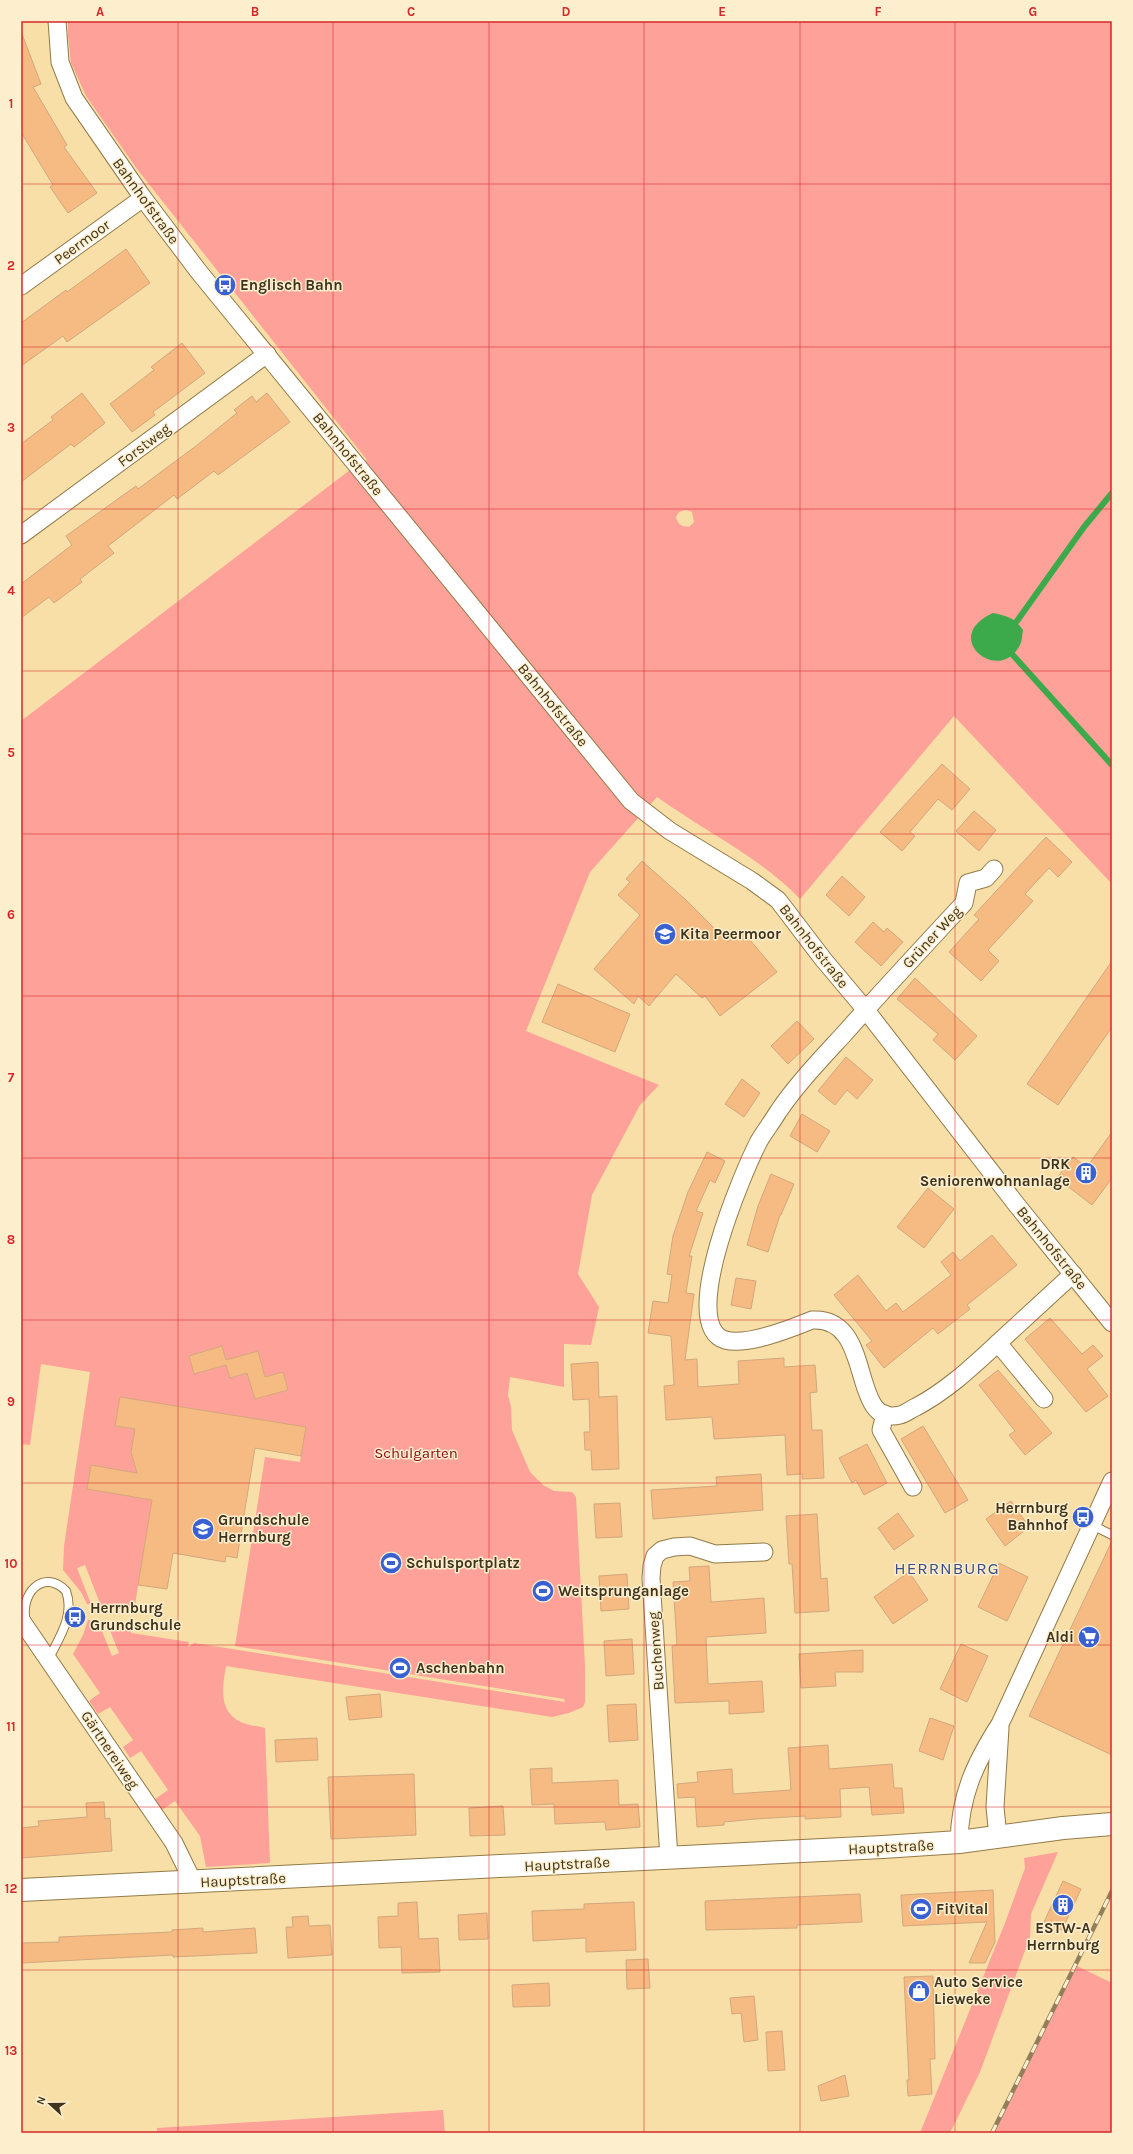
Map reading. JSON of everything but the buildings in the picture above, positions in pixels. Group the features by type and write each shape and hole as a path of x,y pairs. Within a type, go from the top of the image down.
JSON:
{"main road":[{"name":"Hauptstraße","path":"21,1890 959,1842 1063,1828 1112,1824"}],"street":[{"name":"Bahnhofstraße","path":"57,28 60,62 74,98 143,198 199,272 630,801 670,831 752,881 778,900 823,959 865,1009 1112,1322"},
{"name":"Peermoor","path":"21,286 143,198"},
{"name":"Forstweg","path":"21,535 267,354"},
{"name":"Grüner Weg","path":"865,1009 964,903 968,883 986,878 994,869"},
{"path":"865,1009 800,1083 759,1141 734,1196 720,1239 710,1278 708,1320 710,1327 715,1334 724,1340 743,1341 812,1320 823,1320 834,1323 846,1333 869,1399 876,1409 885,1414 899,1415 930,1399 965,1374 1073,1274"},
{"path":"998,1343 1044,1399"},
{"path":"885,1414 881,1430 913,1486"},
{"path":"959,1842 959,1819 964,1794 980,1756 1000,1724 1112,1482"},
{"name":"Buchenweg","path":"669,1858 651,1578 652,1566 656,1556 662,1550 674,1547 690,1546 715,1554 764,1552"},
{"name":"Gärtnereiweg","path":"25,1626 174,1843 193,1882"},
{"path":"998,1837 995,1807 996,1759 1000,1724"}],"lane":[{"path":"1092,1525 1112,1535"},
{"path":"25,1626 24,1612 26,1599 32,1588 44,1583 54,1584 62,1587 66,1591 74,1609 48,1660"}],"green space":[{"name":"Schulgarten","path":"68,21 1112,21 1112,884 954,716 800,899 750,857 657,797 590,872 526,1031 659,1085 640,1105 592,1195 578,1274 599,1307 591,1345 564,1344 564,1387 510,1377 508,1395 511,1407 512,1430 530,1472 543,1485 554,1491 572,1492 576,1497 585,1666 585,1702 583,1707 569,1713 552,1717 226,1666 223,1695 227,1709 231,1715 240,1722 265,1728 270,1863 206,1867 200,1836 175,1801 159,1812 151,1802 168,1790 141,1751 130,1758 123,1747 133,1740 110,1707 98,1714 89,1701 100,1693 73,1654 83,1635 88,1620 98,1621 112,1656 119,1653 107,1623 132,1627 131,1633 189,1642 188,1647 194,1643 565,1702 564,1699 235,1646 265,1457 300,1462 305,1427 120,1398 115,1426 171,1435 136,1440 131,1452 133,1457 140,1465 164,1477 91,1466 87,1489 170,1503 169,1508 151,1506 134,1611 101,1606 85,1565 77,1568 91,1604 87,1604 81,1592 63,1570 64,1546 90,1372 41,1364 30,1445 21,1444 21,721 350,470 367,460 137,169 86,96 71,63","holes":["686,510 692,512 694,522 689,527 680,525 676,517 679,512","222,1346 226,1360 258,1351 263,1369 230,1378 226,1365 194,1374 189,1356","283,1372 288,1390 255,1399 250,1381"]},
{"path":"1058,1852 1031,1914 1030,1937 980,2072 950,2133 920,2133 1005,1923 1025,1868 1024,1858"},
{"path":"1075,1965 1112,1983 1112,2133 992,2133"},
{"path":"443,2110 445,2133 157,2133 157,2128"}],"shaded area":[{"path":"993,613 1010,618 1023,630 1020,645 1011,656 999,661 988,659 978,653 972,644 971,634 978,623"}],"waterway":[{"path":"1017,621 1084,527 1112,493"},
{"path":"1012,654 1112,765"}],"railway":[{"path":"992,2133 1112,1891"}],"place":[{"name":"Englisch Bahn","path":"225,285"},
{"name":"Kita Peermoor","path":"665,934"},
{"name":"DRK Seniorenwohnanlage","path":"1086,1173"},
{"name":"Herrnburg Bahnhof","path":"1083,1517"},
{"name":"Grundschule Herrnburg","path":"203,1529"},
{"name":"Schulsportplatz","path":"391,1563"},
{"name":"Weitsprunganlage","path":"543,1591"},
{"name":"Herrnburg Grundschule","path":"75,1617"},
{"name":"Aldi","path":"1089,1637"},
{"name":"Aschenbahn","path":"400,1668"},
{"name":"ESTW-A Herrnburg","path":"1063,1905"},
{"name":"FitVital","path":"921,1909"},
{"name":"Auto Service Lieweke","path":"919,1991"}],"district":[{"name":"HERRNBURG","path":"947,1568"}]}
